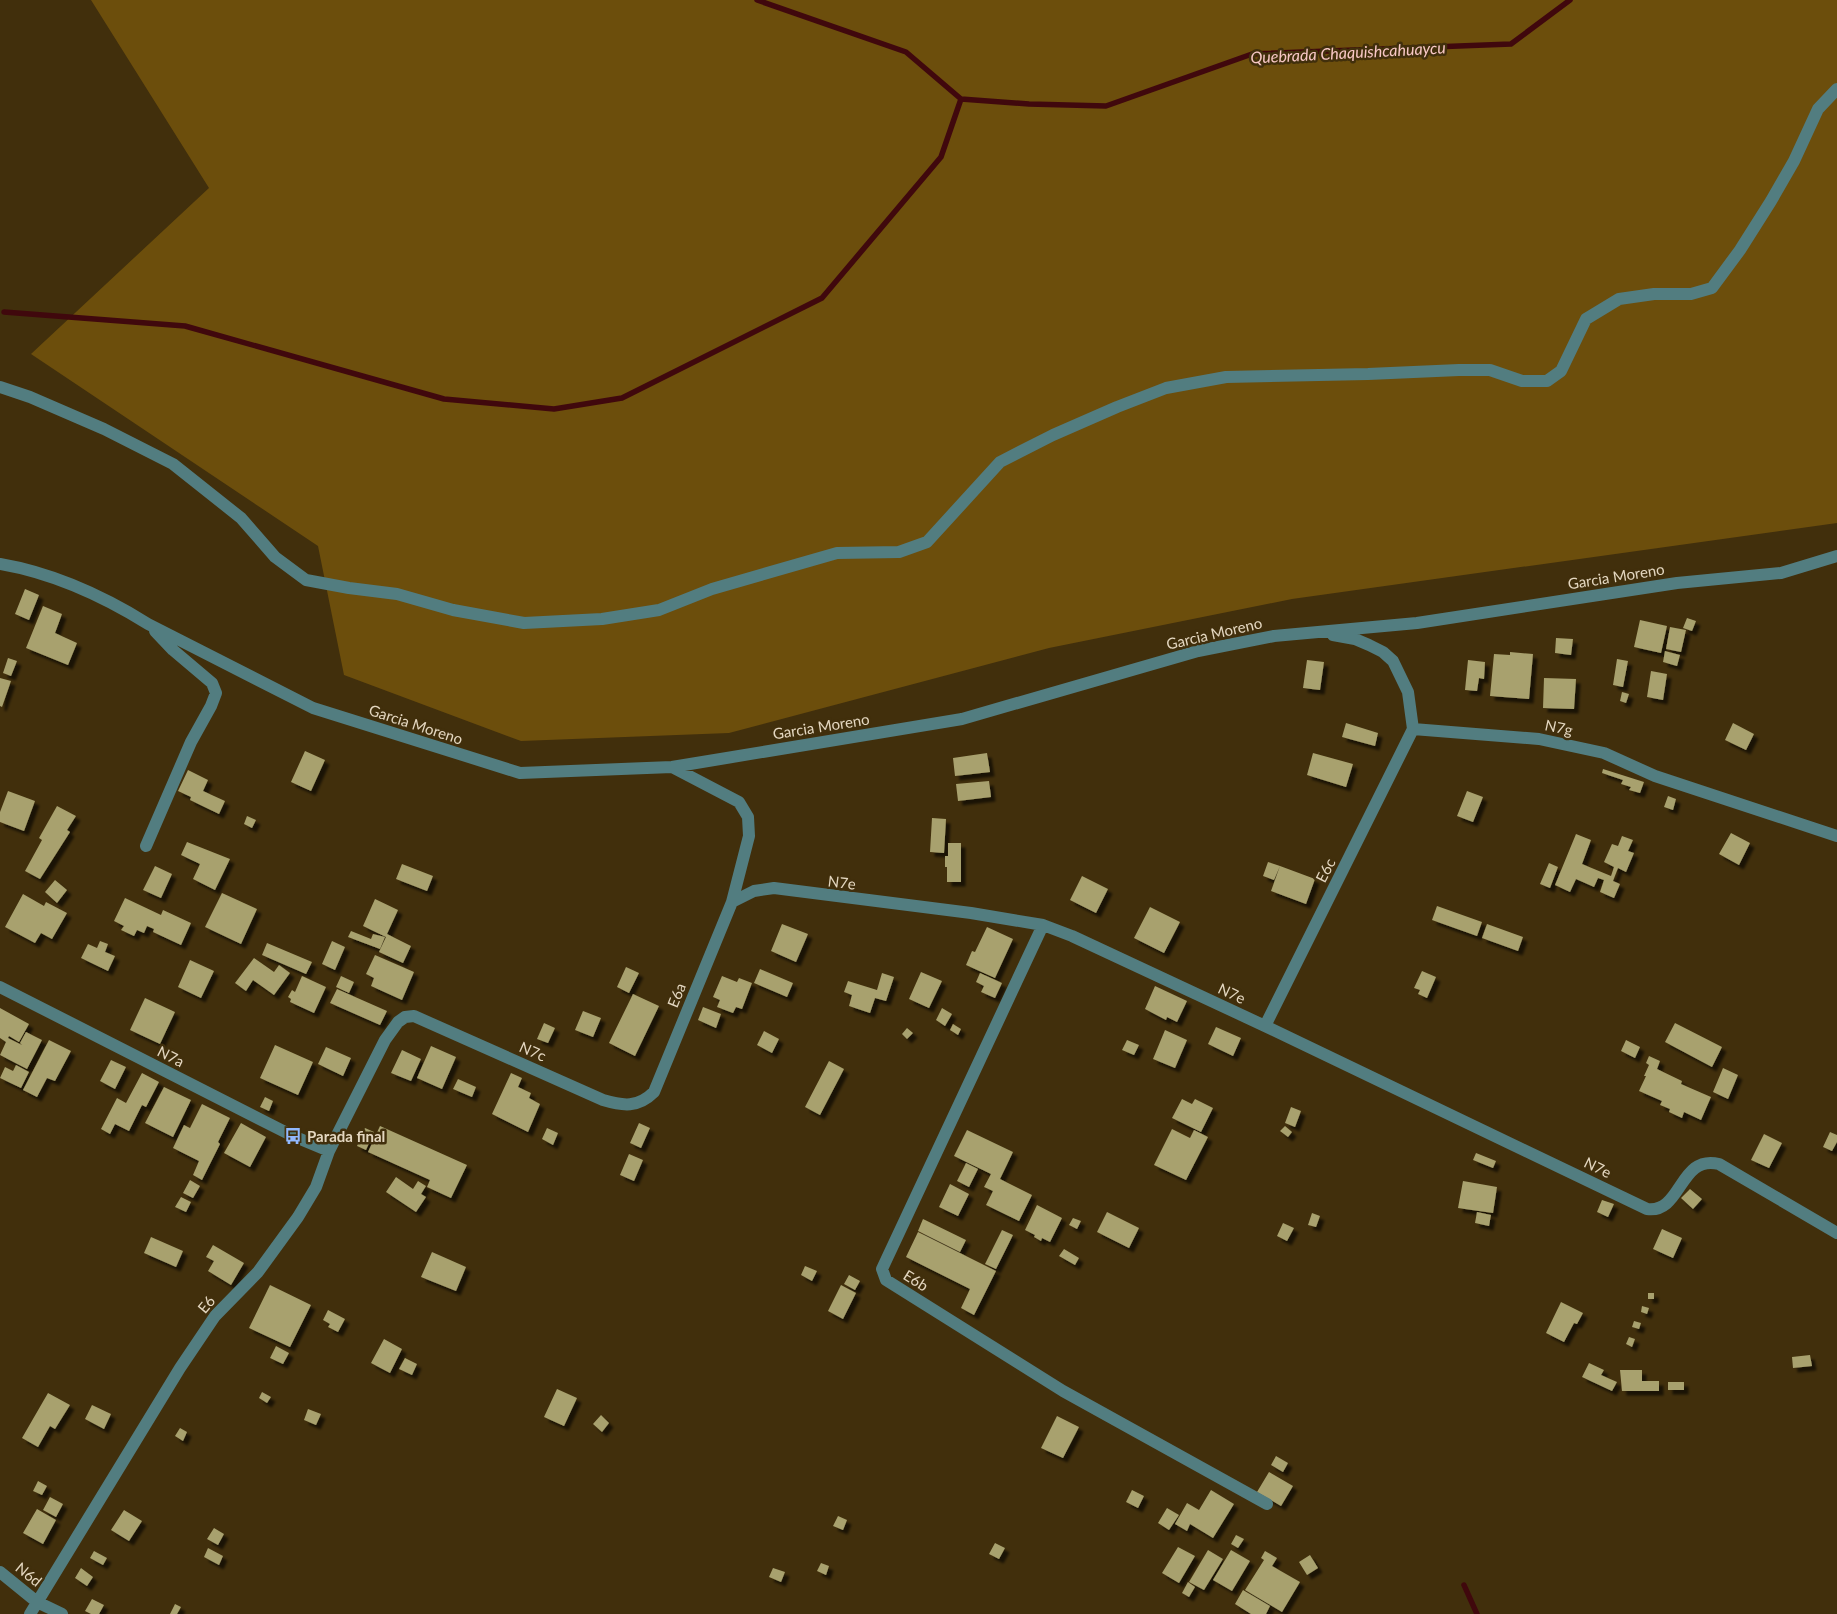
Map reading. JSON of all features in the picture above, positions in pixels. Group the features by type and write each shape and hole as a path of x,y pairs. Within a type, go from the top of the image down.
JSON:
{"street":[{"path":"0,387 30,397 104,428 173,464 240,518 275,558 306,580 397,594 453,610 524,623 602,619 658,610 712,589 837,553 899,552 927,542 1000,462 1053,435 1166,388 1226,377 1460,370 1490,370 1522,380 1547,382 1561,371 1586,320 1619,299 1654,294 1691,294 1712,288 1740,250 1771,201 1794,161 1818,109 1837,89"},
{"name":"Garcia Moreno","path":"0,564 51,576 124,609 148,624 313,708 520,773 672,767 962,719 1198,651 1274,636 1418,623 1677,582 1781,573 1837,556"},
{"path":"146,846 191,742 216,693 212,684 173,650 148,624"},
{"path":"1318,632 1354,639 1383,652 1393,661 1408,692 1413,729"},
{"name":"N7g","path":"1413,729 1539,739 1604,753 1655,776 1837,836"},
{"name":"E6c","path":"1264,1026 1413,729"},
{"path":"672,767 739,802 748,817 749,836 732,902"},
{"name":"N7e","path":"732,902 754,891 774,888 838,898 971,913 1043,925 1072,936 1264,1026 1648,1209 1653,1210 1664,1206 1669,1202 1683,1181 1698,1166 1711,1162 1718,1164 1837,1233"},
{"name":"E6a","path":"648,1098 654,1092 732,902"},
{"name":"E6b","path":"1043,925 882,1269 886,1280 1063,1391 1267,1504"},
{"name":"N7a","path":"0,987 293,1136 329,1150"},
{"name":"N7c","path":"405,1017 414,1016 603,1100 619,1105 630,1105 648,1098"},
{"name":"E6","path":"30,1614 180,1368 215,1316 258,1272 298,1217 316,1186 329,1150 385,1040 398,1022 405,1017"},
{"name":"N6d","path":"0,1572 37,1602 62,1614"}],"shaded area":[{"path":"91,0 1837,0 1837,523 1292,599 1049,648 729,733 521,741 344,675 318,546 31,354 209,188"}],"building":[{"path":"25,589 39,595 29,620 15,614"},
{"path":"43,606 62,614 55,633 77,643 68,665 26,648"},
{"path":"1687,618 1696,621 1692,631 1683,628"},
{"path":"1640,620 1667,626 1661,653 1634,647"},
{"path":"1670,627 1686,630 1681,652 1666,649"},
{"path":"1556,638 1573,639 1571,655 1555,653"},
{"path":"1665,651 1680,655 1677,666 1663,662"},
{"path":"1510,652 1533,654 1529,699 1490,696 1494,654 1510,655"},
{"path":"8,658 17,661 11,676 3,673"},
{"path":"1617,659 1628,661 1623,687 1613,685"},
{"path":"1307,660 1324,662 1320,690 1303,688"},
{"path":"1468,660 1485,662 1484,679 1479,678 1477,691 1465,690"},
{"path":"1651,671 1667,674 1663,700 1647,697"},
{"path":"0,678 11,681 2,707 0,706"},
{"path":"1544,678 1576,679 1574,709 1543,708"},
{"path":"1622,692 1629,694 1626,703 1620,701"},
{"path":"1346,723 1378,733 1375,746 1342,737"},
{"path":"1733,723 1754,734 1746,750 1725,740"},
{"path":"305,751 325,760 311,791 291,782"},
{"path":"987,753 990,772 955,776 953,758"},
{"path":"1313,753 1353,764 1346,787 1307,775"},
{"path":"1603,769 1644,782 1640,793 1629,790 1631,787 1621,784 1623,780 1602,773"},
{"path":"188,770 208,780 203,791 225,801 219,814 190,800 191,797 178,791"},
{"path":"989,781 991,797 958,801 956,784"},
{"path":"8,791 35,801 24,831 0,822 0,812"},
{"path":"1467,791 1483,797 1473,822 1457,816"},
{"path":"1668,796 1676,799 1673,810 1664,807"},
{"path":"57,806 76,816 67,830 70,832 40,879 25,871 42,840 39,838"},
{"path":"247,816 256,820 252,828 244,824"},
{"path":"932,818 946,819 944,853 930,852"},
{"path":"1731,833 1750,843 1739,865 1719,854"},
{"path":"1576,834 1591,840 1582,864 1611,876 1614,867 1604,862 1612,844 1618,846 1622,836 1633,840 1628,851 1634,853 1626,872 1618,868 1613,881 1620,884 1614,898 1600,892 1604,880 1598,878 1594,887 1576,879 1570,892 1555,885"},
{"path":"187,842 230,859 215,890 193,879 200,864 181,855"},
{"path":"948,843 961,843 961,882 947,882 945,856 948,856"},
{"path":"1268,862 1280,866 1274,880 1263,876"},
{"path":"1549,863 1558,867 1550,888 1540,884"},
{"path":"402,864 433,876 427,891 396,879"},
{"path":"155,866 172,874 161,898 143,890"},
{"path":"1280,866 1315,879 1306,904 1271,891"},
{"path":"1082,876 1108,889 1096,913 1070,900"},
{"path":"55,880 67,890 57,903 45,892"},
{"path":"222,893 257,909 241,944 205,927"},
{"path":"23,894 44,906 46,902 67,913 52,939 41,933 35,943 5,927"},
{"path":"125,898 161,915 163,910 191,923 181,945 153,932 154,929 147,926 144,933 137,930 134,936 121,930 124,926 114,921"},
{"path":"375,899 398,910 387,934 411,946 403,963 379,952 386,937 363,926"},
{"path":"1437,906 1482,922 1477,936 1432,920"},
{"path":"1150,907 1180,922 1164,953 1134,938"},
{"path":"782,924 808,934 796,962 771,951"},
{"path":"1487,924 1523,937 1518,951 1482,938"},
{"path":"987,927 1013,939 995,978 966,965 972,951 975,952"},
{"path":"351,931 371,939 373,934 385,937 380,949 348,937"},
{"path":"100,941 108,944 105,952 115,956 108,971 81,958 88,944 97,948"},
{"path":"332,941 345,947 335,970 322,964"},
{"path":"267,943 312,962 306,974 262,955"},
{"path":"375,955 414,972 402,1000 371,986 374,978 366,974"},
{"path":"254,958 274,972 279,965 290,973 274,995 253,980 246,991 235,983"},
{"path":"190,960 214,971 201,998 178,987"},
{"path":"626,967 639,973 629,993 617,987"},
{"path":"760,969 793,983 787,997 754,983"},
{"path":"1422,971 1436,977 1427,998 1418,994 1420,990 1414,988"},
{"path":"921,972 942,981 929,1008 909,999"},
{"path":"882,973 894,977 886,1001 875,998 870,1013 849,1006 852,995 844,992 848,981 877,990"},
{"path":"980,973 1002,983 995,998 981,992 984,986 976,982"},
{"path":"302,976 326,987 314,1013 290,1002 291,999 288,997 292,990 295,992"},
{"path":"341,976 354,982 349,993 336,987"},
{"path":"722,976 737,982 739,978 752,983 742,1009 736,1007 733,1013 717,1007 720,1000 713,997"},
{"path":"1155,986 1187,1001 1177,1022 1167,1017 1166,1020 1145,1009"},
{"path":"337,989 387,1011 380,1025 330,1003"},
{"path":"633,994 659,1006 635,1056 609,1043"},
{"path":"145,998 175,1012 160,1044 130,1030"},
{"path":"703,1007 721,1014 716,1028 698,1020"},
{"path":"0,1008 29,1024 19,1042 9,1036 8,1038 22,1045 20,1043 26,1032 42,1040 27,1069 0,1055 6,1042 0,1038"},
{"path":"942,1008 952,1014 945,1026 936,1020"},
{"path":"583,1011 601,1018 593,1037 575,1030"},
{"path":"544,1023 555,1028 548,1043 537,1039"},
{"path":"1675,1023 1722,1047 1712,1067 1665,1042"},
{"path":"953,1024 961,1029 958,1035 950,1030"},
{"path":"1216,1027 1241,1038 1233,1056 1208,1044"},
{"path":"907,1028 913,1033 907,1039 902,1034"},
{"path":"1165,1030 1187,1040 1175,1068 1153,1059"},
{"path":"764,1031 779,1039 772,1053 757,1045"},
{"path":"49,1040 71,1051 55,1081 47,1078 37,1097 23,1090"},
{"path":"1127,1040 1139,1045 1134,1055 1122,1050"},
{"path":"1626,1040 1640,1047 1635,1058 1621,1051"},
{"path":"275,1045 313,1062 298,1095 260,1078"},
{"path":"431,1046 456,1057 442,1089 417,1078"},
{"path":"326,1047 351,1058 343,1076 318,1064"},
{"path":"402,1050 421,1059 411,1081 391,1073"},
{"path":"1649,1056 1660,1061 1657,1069 1682,1081 1681,1084 1711,1097 1701,1120 1684,1112 1682,1118 1669,1112 1670,1109 1660,1105 1662,1101 1639,1091 1646,1076 1644,1076 1649,1065 1646,1063"},
{"path":"111,1060 126,1067 115,1089 100,1081"},
{"path":"829,1061 844,1069 820,1115 805,1107"},
{"path":"16,1065 29,1072 21,1088 0,1078 5,1067 13,1071"},
{"path":"1723,1068 1738,1075 1728,1099 1713,1092"},
{"path":"142,1073 159,1082 146,1107 142,1105 129,1131 115,1124 110,1134 101,1129 117,1098 126,1103"},
{"path":"511,1073 522,1078 518,1087 531,1093 529,1098 540,1104 528,1132 492,1114"},
{"path":"458,1079 476,1087 472,1097 453,1089"},
{"path":"164,1087 191,1100 173,1137 145,1123"},
{"path":"265,1097 273,1101 269,1111 260,1107"},
{"path":"1182,1099 1192,1104 1195,1099 1213,1108 1201,1132 1172,1118"},
{"path":"202,1104 230,1118 218,1142 220,1144 202,1180 193,1175 199,1161 173,1148 184,1125 190,1128"},
{"path":"1291,1107 1301,1111 1295,1127 1285,1123"},
{"path":"241,1123 266,1137 250,1167 224,1153"},
{"path":"639,1123 650,1128 641,1148 630,1143"},
{"path":"380,1126 467,1165 451,1198 427,1187 430,1180 368,1152"},
{"path":"1285,1126 1292,1132 1288,1137 1280,1131"},
{"path":"365,1128 374,1132 366,1150 357,1146"},
{"path":"547,1128 558,1133 553,1145 542,1139"},
{"path":"1172,1129 1190,1138 1194,1130 1208,1137 1186,1180 1154,1165"},
{"path":"967,1130 1013,1152 1000,1179 1032,1195 1019,1221 986,1205 993,1191 984,1187 991,1174 954,1156"},
{"path":"1830,1132 1837,1135 1837,1142 1832,1151 1823,1147"},
{"path":"1764,1134 1782,1143 1769,1168 1751,1160"},
{"path":"1476,1153 1496,1161 1493,1168 1473,1160"},
{"path":"629,1154 643,1160 634,1181 620,1175"},
{"path":"966,1163 978,1169 969,1187 957,1181"},
{"path":"396,1177 413,1189 418,1181 426,1186 421,1194 426,1197 416,1212 386,1192"},
{"path":"190,1180 200,1186 193,1198 183,1193"},
{"path":"1463,1181 1497,1187 1493,1213 1458,1208"},
{"path":"950,1184 969,1194 958,1216 939,1207"},
{"path":"1690,1189 1702,1199 1693,1209 1681,1198"},
{"path":"181,1197 191,1202 186,1212 175,1207"},
{"path":"1602,1200 1614,1204 1608,1217 1597,1212"},
{"path":"1037,1205 1062,1218 1050,1242 1042,1238 1041,1241 1034,1237 1035,1235 1025,1230"},
{"path":"1107,1212 1139,1228 1129,1248 1097,1232"},
{"path":"1477,1212 1491,1215 1489,1226 1475,1223"},
{"path":"1312,1213 1320,1216 1316,1227 1308,1225"},
{"path":"1073,1218 1081,1221 1077,1229 1069,1225"},
{"path":"923,1219 966,1240 960,1252 918,1231"},
{"path":"1283,1223 1294,1228 1287,1241 1277,1236"},
{"path":"1662,1229 1682,1238 1673,1258 1653,1249"},
{"path":"1002,1230 1013,1235 996,1269 985,1264"},
{"path":"918,1232 996,1271 974,1315 961,1308 970,1289 906,1257"},
{"path":"151,1237 183,1251 176,1267 144,1253"},
{"path":"213,1245 244,1263 231,1285 208,1271 214,1261 206,1257"},
{"path":"1064,1249 1079,1258 1075,1265 1059,1256"},
{"path":"432,1252 466,1267 456,1291 421,1277"},
{"path":"805,1266 817,1271 812,1281 801,1275"},
{"path":"849,1275 860,1281 855,1290 844,1284"},
{"path":"270,1285 311,1305 290,1347 249,1328"},
{"path":"841,1285 856,1293 843,1319 828,1311"},
{"path":"1648,1293 1654,1293 1654,1299 1648,1299"},
{"path":"1561,1302 1583,1313 1577,1324 1574,1323 1564,1342 1546,1333"},
{"path":"1642,1306 1649,1308 1647,1314 1641,1312"},
{"path":"328,1310 345,1319 338,1332 328,1327 330,1324 323,1320"},
{"path":"1634,1321 1641,1323 1639,1329 1632,1327"},
{"path":"1629,1337 1635,1339 1632,1347 1626,1344"},
{"path":"384,1339 402,1349 390,1373 371,1363"},
{"path":"276,1346 289,1353 283,1364 270,1358"},
{"path":"1810,1355 1812,1366 1793,1368 1792,1357"},
{"path":"405,1358 417,1364 412,1375 399,1369"},
{"path":"1589,1363 1604,1370 1601,1375 1617,1382 1612,1391 1582,1377"},
{"path":"1620,1370 1642,1370 1642,1381 1659,1381 1659,1391 1622,1391"},
{"path":"1668,1382 1684,1382 1684,1390 1668,1390"},
{"path":"557,1389 577,1398 564,1426 544,1417"},
{"path":"262,1392 271,1397 267,1403 259,1398"},
{"path":"48,1393 70,1405 55,1429 50,1426 38,1447 22,1438"},
{"path":"92,1405 111,1414 104,1429 85,1419"},
{"path":"308,1409 321,1414 316,1425 304,1420"},
{"path":"601,1415 609,1423 602,1432 593,1424"},
{"path":"1057,1416 1079,1427 1063,1458 1041,1448"},
{"path":"180,1428 187,1432 183,1441 175,1436"},
{"path":"1276,1456 1288,1463 1283,1472 1271,1465"},
{"path":"1269,1472 1293,1486 1281,1506 1257,1492"},
{"path":"38,1481 47,1486 42,1495 33,1491"},
{"path":"1132,1490 1144,1496 1138,1508 1126,1502"},
{"path":"1211,1490 1234,1504 1213,1538 1190,1524 1187,1531 1175,1524 1187,1503 1199,1510"},
{"path":"50,1497 63,1504 56,1517 43,1510"},
{"path":"1167,1508 1179,1515 1169,1530 1158,1523"},
{"path":"37,1509 56,1520 43,1544 23,1533"},
{"path":"124,1510 142,1521 129,1541 111,1530"},
{"path":"838,1516 847,1520 843,1530 833,1526"},
{"path":"214,1528 224,1534 218,1545 207,1539"},
{"path":"1236,1535 1244,1539 1238,1548 1231,1544"},
{"path":"995,1543 1005,1548 999,1559 989,1554"},
{"path":"1178,1547 1195,1556 1179,1583 1162,1573"},
{"path":"208,1548 223,1556 219,1565 204,1557"},
{"path":"1208,1550 1223,1559 1204,1590 1189,1582"},
{"path":"1231,1550 1250,1561 1232,1591 1213,1580"},
{"path":"94,1551 107,1558 103,1565 90,1558"},
{"path":"1265,1551 1277,1558 1272,1566 1300,1582 1282,1612 1245,1590 1264,1560 1261,1558"},
{"path":"1310,1555 1318,1568 1307,1575 1299,1562"},
{"path":"821,1563 829,1566 826,1575 817,1571"},
{"path":"81,1568 93,1577 87,1586 75,1578"},
{"path":"773,1568 785,1572 781,1582 769,1577"},
{"path":"1188,1582 1195,1587 1189,1597 1182,1593"},
{"path":"1243,1590 1270,1606 1266,1614 1251,1614 1235,1604"},
{"path":"92,1599 104,1605 99,1614 91,1614 85,1611"},
{"path":"175,1604 181,1607 177,1614 170,1614"}],"waterway":[{"name":"Quebrada Chaquishcahuaycu","path":"757,0 906,52 961,99 1029,104 1106,106 1252,54 1511,44 1570,0"},
{"path":"4,312 185,326 444,399 554,409 622,398 822,298 941,157 961,99"},
{"path":"1464,1585 1477,1614"}],"place":[{"name":"Parada final","path":"293,1136"}]}
